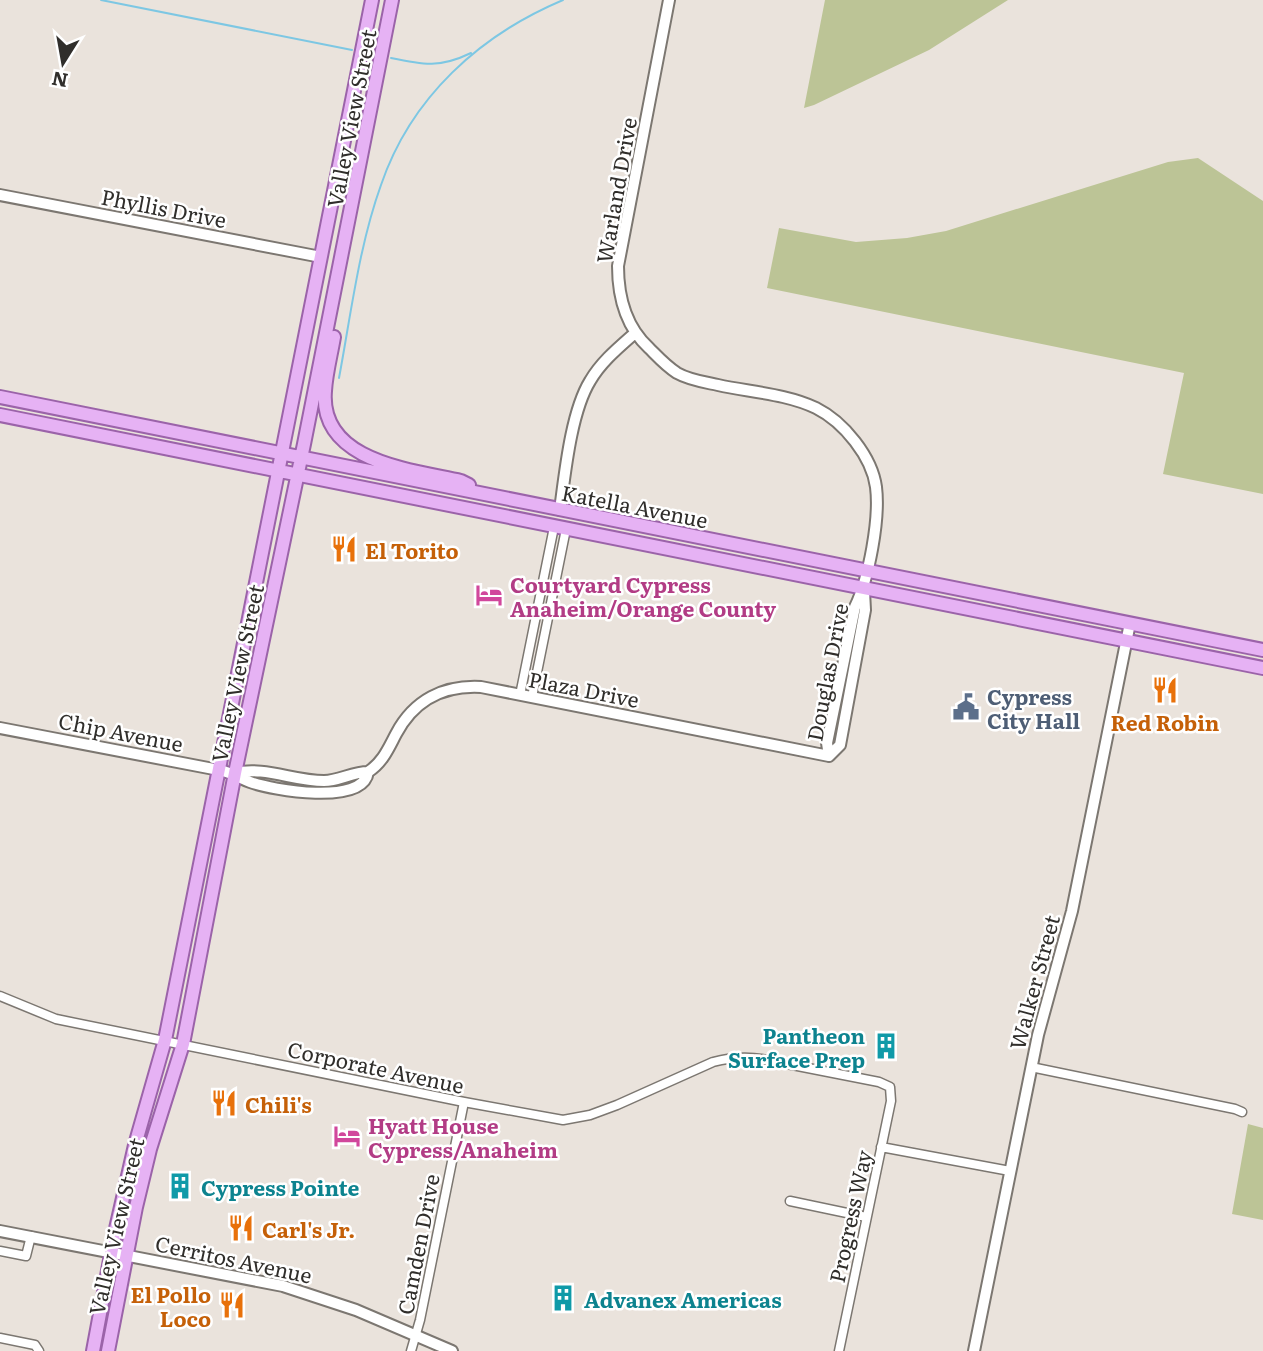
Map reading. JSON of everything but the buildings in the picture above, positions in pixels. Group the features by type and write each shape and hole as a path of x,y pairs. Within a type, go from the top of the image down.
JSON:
{"main road":[{"name":"Valley View Street","path":"93,1351 135,1145 165,1041 372,0"},
{"name":"Valley View Street","path":"108,1351 150,1149 183,1044 235,773 298,474 392,0"},
{"path":"339,270 342,285 324,391 327,412 338,433 354,450 372,460 461,481 488,495"},
{"name":"Katella Avenue","path":"0,397 1263,650"},
{"name":"Katella Avenue","path":"0,415 1263,668"},
{"path":"531,522 560,510"},
{"path":"560,528 559,520 578,513"}],"street":[{"name":"Warland Drive","path":"669,0 618,266 620,295 635,333 679,374 696,381 798,401 833,419 858,445 876,486 876,512 868,571"},
{"name":"Phyllis Drive","path":"0,195 321,257"},
{"path":"560,510 583,393 610,355 635,333"},
{"path":"526,696 560,528"},
{"name":"Douglas Drive","path":"830,756 827,743 855,607 868,571"},
{"name":"Walker Street","path":"974,1351 1038,1035 1072,911 1130,623"},
{"name":"Plaza Drive","path":"235,773 249,782 327,794 359,785 386,755 409,714 422,701 467,687 526,696 830,756"},
{"name":"Chip Avenue","path":"0,728 235,773"},
{"name":"Corporate Avenue","path":"0,996 56,1019 563,1120"},
{"name":"Progress Way","path":"563,1120 599,1112 713,1062 730,1058 751,1057 868,1080 890,1087 891,1101 839,1351"},
{"path":"1031,1068 1242,1112"},
{"name":"Camden Drive","path":"411,1351 464,1102"},
{"path":"881,1147 1010,1171"},
{"path":"790,1201 866,1217"},
{"name":"Cerritos Avenue","path":"0,1231 229,1275 306,1293 356,1310 452,1351"},
{"path":"0,1251 26,1256 31,1236"},
{"path":"0,1338 35,1345 39,1351"}],"green space":[{"path":"825,0 1008,0 929,50 804,108"},
{"path":"1198,158 1263,201 1263,494 1163,474 1184,373 767,288 779,228 856,242 907,238 946,231 1168,162"},
{"path":"1248,1124 1263,1128 1263,1220 1232,1214"}],"waterway":[{"path":"101,0 352,50"},
{"path":"339,378 356,280 373,208 394,153 410,124 452,73 477,51 504,31 563,0"},
{"path":"391,58 432,64 471,53"}],"place":[{"name":"El Torito","path":"344,549"},
{"name":"Courtyard Cypress Anaheim/Orange County","path":"489,595"},
{"name":"Red Robin","path":"1165,690"},
{"name":"Cypress City Hall","path":"966,707"},
{"name":"Pantheon Surface Prep","path":"886,1046"},
{"name":"Chili's","path":"224,1103"},
{"name":"Hyatt House Cypress/Anaheim","path":"347,1136"},
{"name":"Cypress Pointe","path":"180,1186"},
{"name":"Carl's Jr.","path":"241,1228"},
{"name":"Advanex Americas","path":"563,1298"},
{"name":"El Pollo Loco","path":"232,1305"}]}
